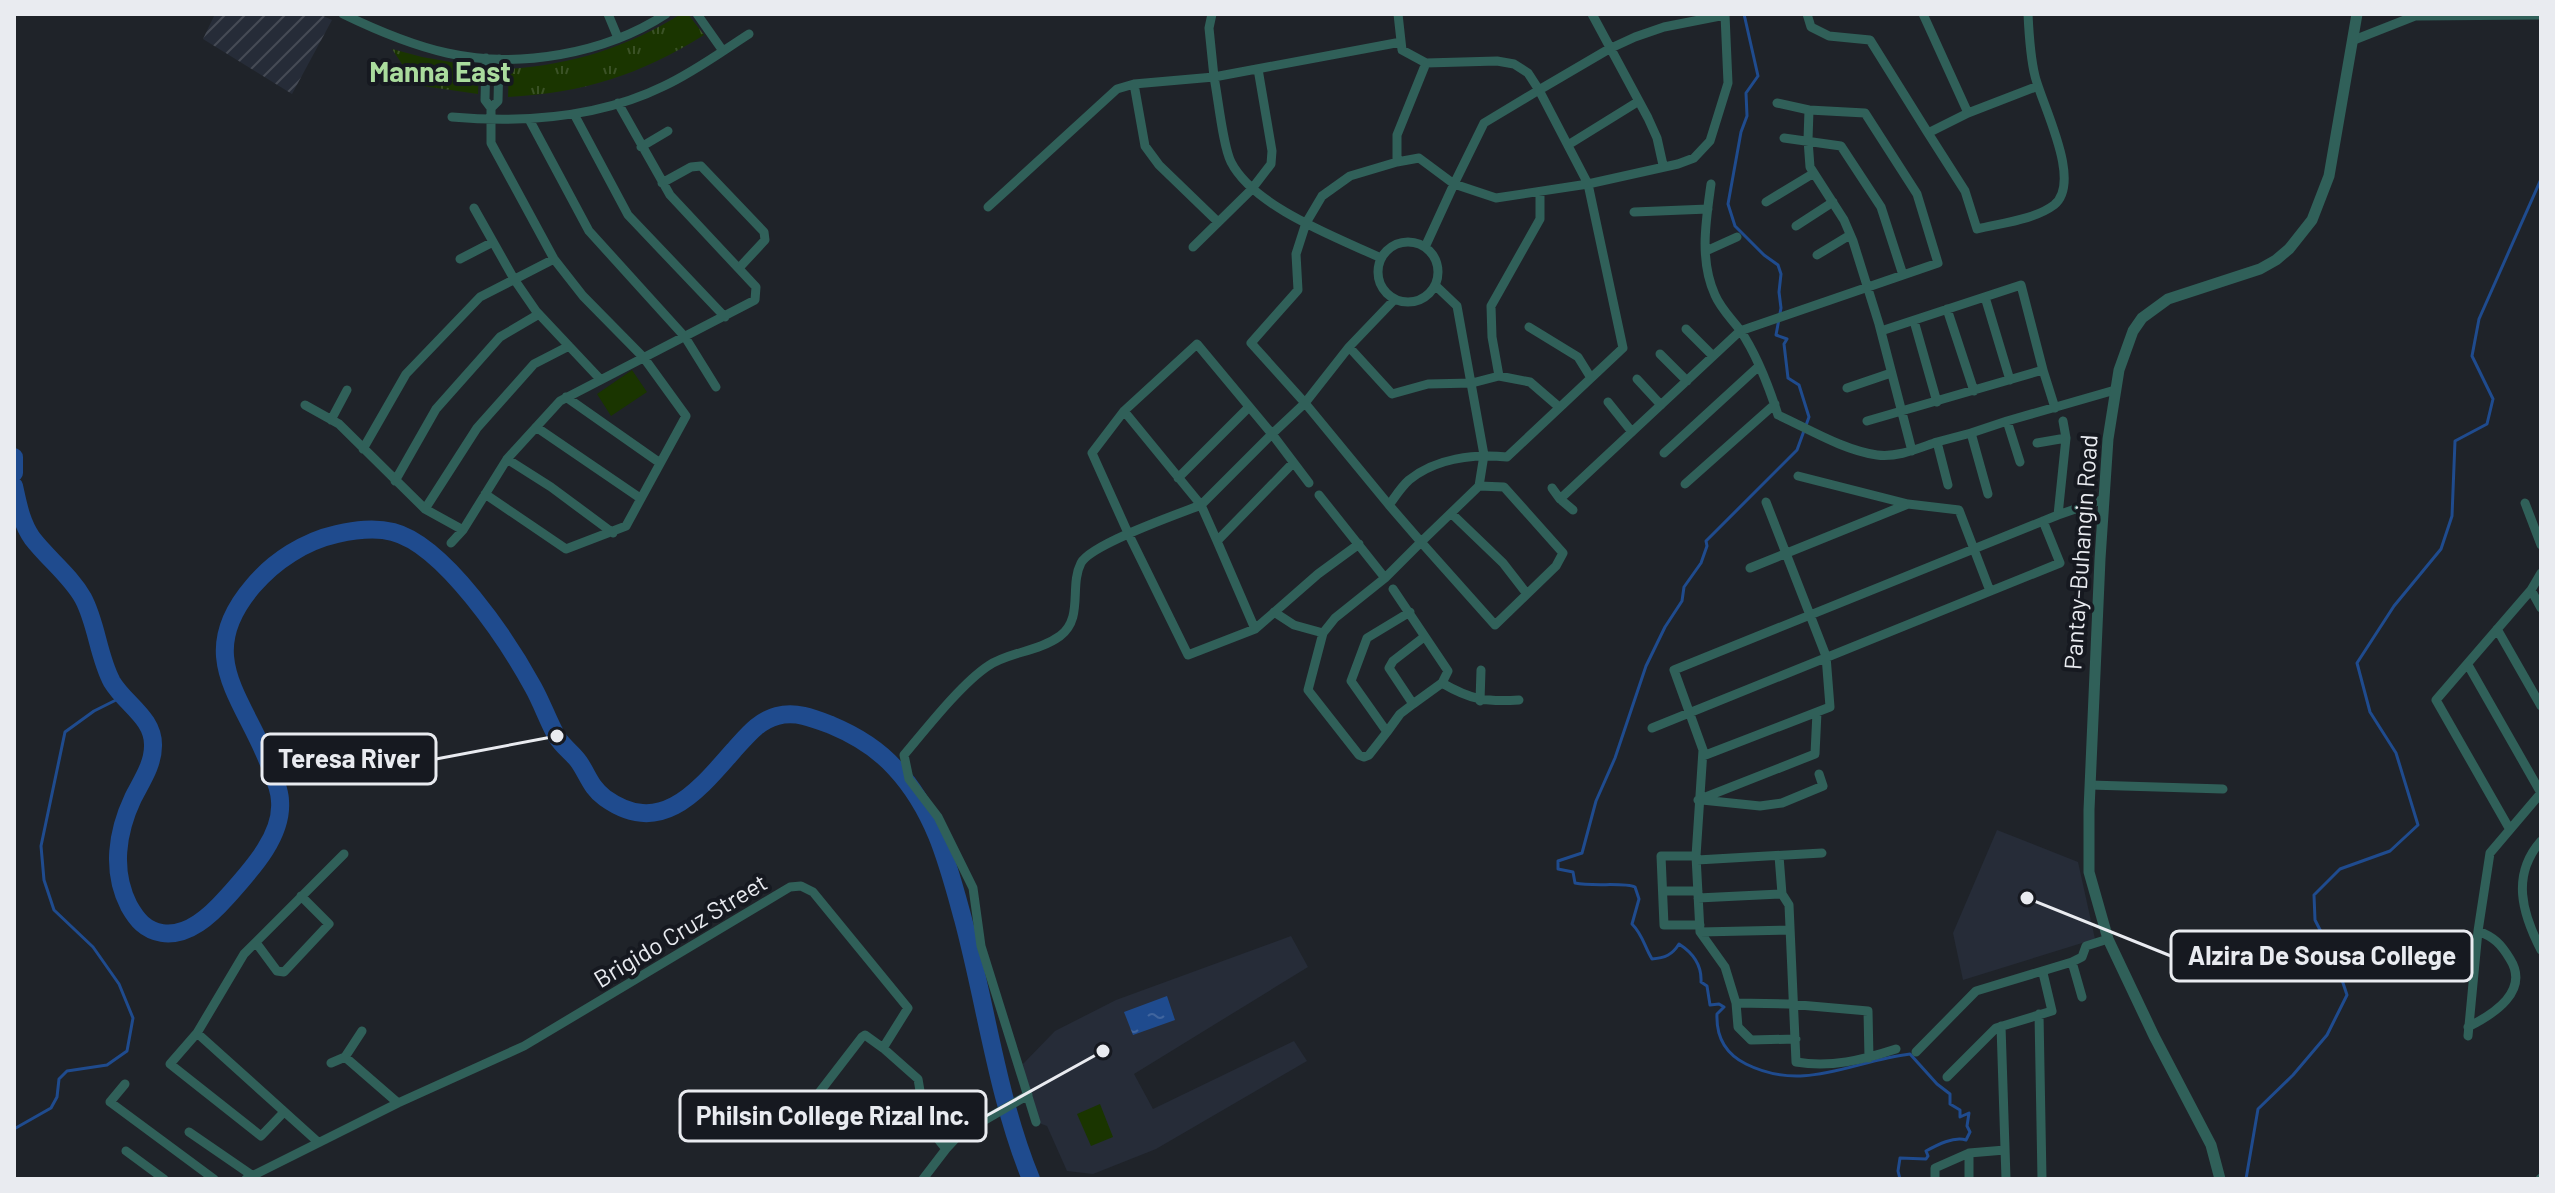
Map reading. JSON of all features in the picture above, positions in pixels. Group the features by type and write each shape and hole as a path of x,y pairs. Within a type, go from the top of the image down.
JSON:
{"street":[{"path":"343,14 404,41 448,54 499,59 562,53 618,38 666,14"},
{"path":"608,14 618,38"},
{"path":"697,14 723,51"},
{"path":"1212,14 1209,28 1214,77 1230,161 1251,190 1306,223 1381,258"},
{"path":"1389,505 1409,480 1438,463 1484,455 1507,457 1623,348 1588,184 1528,73 1514,64 1497,61 1426,63 1402,50 1398,14"},
{"path":"1592,14 1657,138 1663,165"},
{"path":"1479,486 1504,487 1563,553 1556,566 1495,625 1251,343 1298,290 1296,254 1306,223 1322,196 1350,176 1419,158 1454,184 1496,198 1588,184 1694,158 1710,141 1728,83 1725,14"},
{"path":"1426,245 1484,123 1609,49 1664,27 1733,14"},
{"path":"1807,14 1811,27 1829,36 1870,40 1965,191 1977,229 2038,213 2057,203 2065,185 2064,161 2038,86 2028,14"},
{"path":"1923,14 1968,113"},
{"name":"Pantay-Buhangin Road","path":"2220,1179 2211,1145 2108,939 2089,872 2090,785 2104,499 2115,390 2125,351 2142,318 2168,299 2260,269 2276,260 2312,220 2329,176 2357,14"},
{"path":"2354,40 2415,16 2541,15"},
{"path":"452,117 529,119 574,114 618,103 662,87 749,34"},
{"path":"988,207 1117,89 1134,84 1214,77 1401,42"},
{"path":"486,58 485,100 491,108"},
{"path":"485,494 566,549 613,533 626,526 686,416 644,358 583,296 554,259 491,143 491,108 498,101 499,59"},
{"path":"1397,162 1397,135 1426,63"},
{"path":"1193,247 1251,190 1271,164 1272,151 1258,69"},
{"path":"1134,84 1145,146 1159,165 1218,222"},
{"path":"1928,133 1968,113 2038,86"},
{"path":"1568,145 1639,101"},
{"path":"451,543 463,530 507,459 566,397 755,300 756,287 670,195 618,103"},
{"path":"1560,499 1740,331 1938,263 1917,194 1865,113 1809,110 1777,103"},
{"path":"1809,110 1810,167 1850,235 1881,331 1912,451"},
{"path":"574,114 628,215 725,317"},
{"path":"529,119 589,231 685,337 716,387"},
{"path":"641,147 668,131"},
{"path":"1784,138 1841,146 1881,207 1903,275"},
{"path":"662,183 691,167 701,166 764,232 765,240 739,268"},
{"path":"1766,202 1814,173"},
{"path":"1711,184 1704,240 1713,292 1759,366 1778,415 1830,439 1878,456 1912,451 2115,390"},
{"path":"1499,376 1492,337 1491,306 1540,219 1540,192"},
{"path":"1796,226 1833,202"},
{"path":"474,208 514,279 539,314 600,379"},
{"path":"1634,212 1708,209"},
{"path":"1817,255 1850,235"},
{"path":"1706,251 1737,237"},
{"path":"460,259 493,242"},
{"path":"1412,242 1426,245 1440,271 1436,286 1423,299 1410,304 1394,300 1382,288 1378,273 1381,258 1393,246 1412,242"},
{"path":"363,449 406,374 480,297 554,259"},
{"path":"1881,331 2021,285 2055,408"},
{"path":"1393,589 1448,671 1442,683 1400,714 1369,755 1359,755 1308,690 1323,633 1335,618 1385,578 1479,486 1484,455 1457,306 1436,286"},
{"path":"1985,297 2010,380"},
{"path":"1036,1122 981,946 973,888 938,817 909,779 904,755 989,665 1036,649 1063,634 1076,613 1074,581 1082,559 1128,533 1201,505 1305,403 1349,347 1394,300"},
{"path":"1947,309 1974,391"},
{"path":"395,481 436,409 500,337 539,314"},
{"path":"1914,321 1937,402"},
{"path":"1529,327 1578,357 1591,378"},
{"path":"1686,329 1713,356"},
{"path":"1309,483 1197,344 1124,411 1092,453 1188,655 1255,629 1318,574 1359,544"},
{"path":"425,509 477,428 534,364 569,346"},
{"path":"1349,347 1373,377 1392,394 1428,384 1472,383 1499,376 1530,382 1559,407"},
{"path":"1660,354 1687,381"},
{"path":"1664,453 1759,366"},
{"path":"1867,421 2043,370"},
{"path":"1847,388 1891,373"},
{"path":"1637,379 1661,405"},
{"path":"331,420 347,390"},
{"path":"566,397 660,463"},
{"path":"1608,402 1632,432"},
{"path":"1685,484 1775,404"},
{"path":"305,405 331,420 425,509 463,530"},
{"path":"1178,478 1249,407"},
{"path":"1124,411 1201,505 1255,629"},
{"path":"2007,421 2020,462"},
{"path":"2058,515 2066,438 2063,421"},
{"path":"536,427 640,498"},
{"path":"1971,433 1988,494"},
{"path":"2037,443 2066,438"},
{"path":"1937,442 1948,485"},
{"path":"507,459 613,533"},
{"path":"1217,541 1293,463"},
{"path":"1798,476 1908,504 1959,510 1990,591"},
{"path":"1552,488 1573,510"},
{"path":"1319,495 1385,578"},
{"path":"1796,1039 1751,1040 1738,1027 1736,1003 1725,967 1700,928 1696,858 1703,756 1674,670 2104,499"},
{"path":"1703,756 1830,707 1826,656 1766,502"},
{"path":"2525,503 2541,545"},
{"path":"1750,568 1908,504"},
{"path":"1452,514 1503,563 1527,594"},
{"path":"1652,728 2060,563 2043,521"},
{"path":"2509,828 2436,700 2531,590 2541,573"},
{"path":"2531,590 2541,608"},
{"path":"1274,612 1294,625 1323,633"},
{"path":"1387,732 1351,681 1367,638 1410,612"},
{"path":"2497,629 2541,706"},
{"path":"1413,704 1389,668 1393,661 1424,637"},
{"path":"2468,665 2541,793 2490,853 2478,931 2468,1032 2513,994 2517,984 2516,968 2501,945 2493,937 2478,931"},
{"path":"1480,701 1481,670"},
{"path":"1442,683 1480,701 1519,700"},
{"path":"1698,800 1815,754 1817,712"},
{"path":"1698,800 1760,806 1782,803 1823,786 1819,774"},
{"path":"2090,785 2223,789"},
{"path":"2541,841 2530,853 2521,879 2522,906 2541,950"},
{"path":"1790,930 1664,925 1661,856 1696,858 1822,853"},
{"path":"284,1112 261,1136 170,1064 197,1033 244,954 344,854"},
{"path":"1779,856 1782,894 1789,905 1796,1062 1820,1066 1869,1058 1896,1049"},
{"name":"Brigido Cruz Street","path":"249,1178 398,1103 524,1046 790,887 801,886 813,892 908,1008 883,1048"},
{"path":"1663,891 1782,894"},
{"path":"257,944 277,971 284,972 329,924 301,896"},
{"path":"1916,1052 1976,991 2072,962 2082,957 2086,946 2108,939"},
{"path":"2072,962 2082,997"},
{"path":"1947,1077 2001,1026 2052,1011 2043,973"},
{"path":"1736,1003 1794,1004 1868,1011 1869,1058"},
{"path":"2039,1014 2042,1179"},
{"path":"2001,1026 2006,1179"},
{"path":"331,1063 345,1057 362,1031"},
{"path":"197,1033 318,1142"},
{"path":"815,1098 865,1035 918,1079 925,1119 946,1149"},
{"path":"345,1057 398,1103"},
{"path":"125,1084 110,1102 214,1179"},
{"path":"923,1179 959,1135 1028,1095"},
{"path":"189,1132 249,1178"},
{"path":"1935,1179 1935,1168 1969,1153 2005,1150"},
{"path":"126,1151 164,1179"},
{"path":"1969,1153 1969,1179"}],"shaded area":[{"path":"215,14 319,14 332,20 292,94 203,39"},
{"path":"1997,830 2078,862 2095,939 1963,980 1953,933"},
{"path":"1291,936 1308,967 1134,1074 1153,1109 1294,1041 1307,1061 1156,1149 1093,1174 1067,1171 1047,1126 1036,1122 1028,1099 1023,1064 1055,1031 1116,1000"}],"green space":[{"path":"681,14 688,14 704,35 657,61 586,86 508,97 509,69 577,59 620,45"},
{"path":"392,49 479,67 478,94 416,85"},
{"path":"632,370 647,392 611,416 597,394"},
{"path":"1100,1104 1113,1137 1091,1146 1077,1114"}],"water":[{"path":"1167,996 1175,1020 1133,1035 1124,1012"}],"waterway":[{"path":"1744,14 1758,76 1746,93 1747,116 1741,132 1728,204 1735,226 1778,265 1781,308 1776,335 1787,339 1784,344 1788,378 1799,385 1809,417 1797,450 1706,541 1701,563 1684,587 1682,601 1646,666 1615,758 1596,801 1582,853 1558,861 1558,869 1573,872 1575,883 1635,887 1639,899 1632,924 1652,959 1668,955 1679,944 1692,955 1700,970 1701,982 1707,986 1710,1005 1724,1007 1717,1014 1718,1030 1724,1044 1746,1064 1788,1076 1808,1075 1910,1054 1950,1094 1950,1104 1960,1110 1960,1117 1969,1113 1967,1126 1970,1132 1966,1140 1951,1140 1926,1151 1926,1159 1900,1158 1900,1179"},
{"path":"2246,1179 2258,1109 2293,1075 2327,1035 2347,995 2335,959 2315,920 2314,895 2340,869 2390,851 2418,825 2396,753 2370,712 2357,663 2394,606 2441,549 2452,516 2455,441 2487,424 2493,399 2472,356 2479,319 2541,179"},
{"path":"14,457 14,473"},
{"path":"14,486 28,532 83,598 112,682 144,719 152,736 151,760 127,811 118,852 123,893 138,920 146,927 162,933 181,932 206,917 254,865 276,828 280,801 277,785 229,678 225,656 226,635 235,611 261,577 280,560 302,547 351,531 386,530 413,541 433,555 473,597 522,668 559,741 577,759 600,794 625,809 644,813 661,811 677,804 707,780 753,730 770,718 784,715 804,716 840,729 888,761 920,802 945,858 971,951 1009,1115 1031,1179"},
{"path":"14,1129 51,1108 57,1097 59,1079 67,1071 107,1065 127,1051 133,1018 119,984 93,947 54,910 44,880 41,846 65,732 94,711 124,696"}],"place":[{"name":"Teresa River","path":"557,736"},
{"name":"Alzira De Sousa College","path":"2027,898"},
{"name":"Philsin College Rizal Inc.","path":"1103,1051"}],"district":[{"name":"Manna East","path":"440,71"}]}
